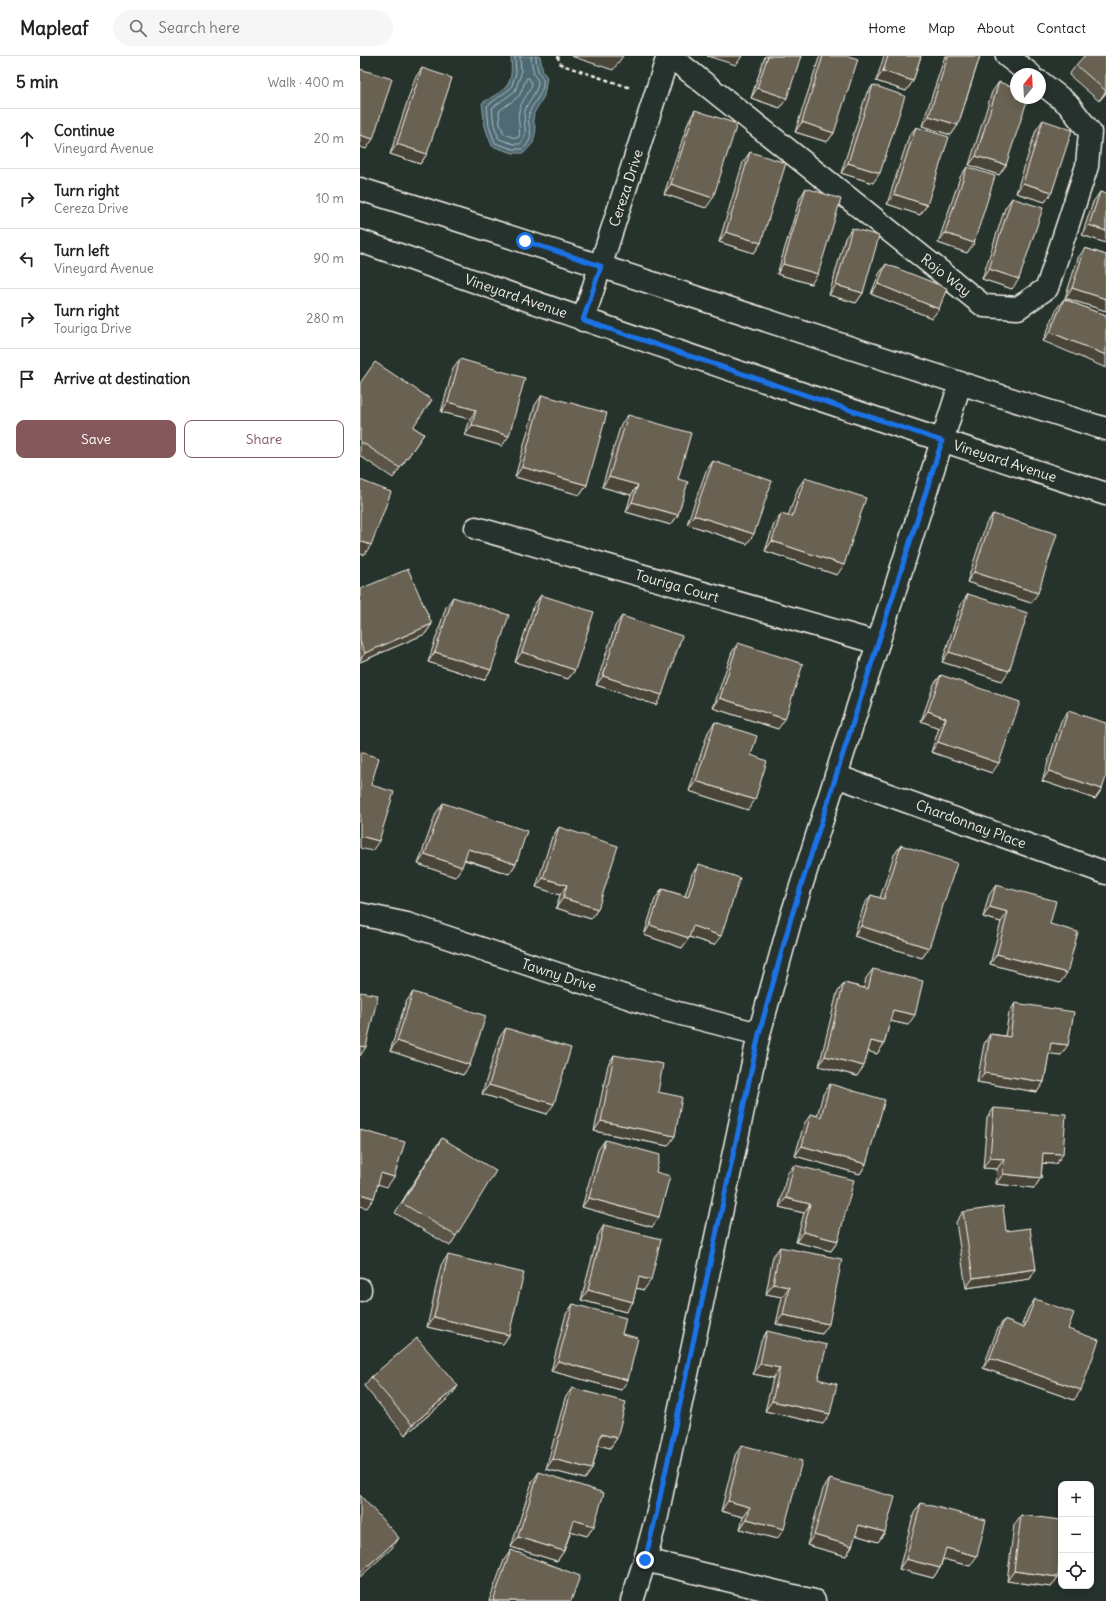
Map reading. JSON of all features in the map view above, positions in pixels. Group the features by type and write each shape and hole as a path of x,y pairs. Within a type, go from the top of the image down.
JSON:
{"street":[{"name":"Cereza Drive","path":"583,320 669,56"},
{"name":"Rojo Way","path":"669,56 984,306 1018,308 1047,288 1087,166 1090,132 1068,104 1046,87"},
{"path":"1007,56 1022,68"},
{"path":"360,189 601,266 960,384 1106,429"},
{"name":"Vineyard Avenue","path":"360,241 583,320 942,441 1106,494"},
{"path":"632,1601 645,1560 660,1501 759,1034 791,918 960,384"},
{"name":"Touriga Court","path":"476,528 878,643"},
{"name":"Chardonnay Place","path":"836,776 1106,873"},
{"name":"Tawny Drive","path":"360,914 407,924 666,1010 759,1034"},
{"path":"645,1560 814,1601"}],"path":[{"path":"558,56 559,62 562,65 655,96"}],"water":[{"path":"511,56 540,56 543,72 547,77 544,96 534,113 533,120 536,130 533,143 524,153 513,153 492,146 485,127 482,103 507,86 511,75"}],"building":[{"path":"768,56 801,56 787,98 757,88"},
{"path":"823,56 848,56 858,59 834,133 802,122"},
{"path":"888,56 921,56 913,81 883,71"},
{"path":"948,56 980,56 958,125 929,116"},
{"path":"1084,56 1106,56 1106,91 1076,65"},
{"path":"422,68 452,78 427,154 397,144"},
{"path":"360,69 392,79 373,139 360,135"},
{"path":"999,82 1010,86 1010,104 1026,104 1006,165 976,156"},
{"path":"873,85 905,96 880,173 848,163"},
{"path":"695,110 737,124 713,198 671,184"},
{"path":"1043,120 1072,130 1052,192 1023,183"},
{"path":"916,127 949,137 927,205 894,194"},
{"path":"750,152 786,163 761,243 726,232"},
{"path":"967,167 995,176 974,243 945,233"},
{"path":"806,188 841,199 818,274 783,264"},
{"path":"1100,192 1106,194 1106,231 1089,225"},
{"path":"1012,198 1043,208 1019,279 989,269"},
{"path":"852,228 879,236 863,293 836,285"},
{"path":"1085,248 1106,255 1106,299 1072,288"},
{"path":"886,264 947,288 939,309 878,284"},
{"path":"1064,299 1106,316 1106,355 1050,332"},
{"path":"460,359 525,378 509,436 472,425 476,410 448,402"},
{"path":"375,362 432,400 413,427 424,434 400,468 360,441 360,383"},
{"path":"542,395 607,413 587,485 522,467"},
{"path":"628,415 691,433 678,479 688,482 678,515 632,502 638,485 609,477"},
{"path":"713,461 772,481 754,534 694,515"},
{"path":"805,478 866,498 844,565 772,541 781,514 792,517"},
{"path":"360,480 391,492 371,545 360,541"},
{"path":"993,514 1057,534 1038,593 974,572"},
{"path":"408,569 432,624 365,653 360,641 360,589"},
{"path":"968,594 1028,613 1009,671 949,652"},
{"path":"541,595 594,612 575,670 522,652"},
{"path":"453,597 509,615 491,670 435,652"},
{"path":"622,616 682,636 662,695 603,676"},
{"path":"738,643 803,664 785,719 720,698"},
{"path":"941,675 1020,702 999,763 938,742 946,718 928,711"},
{"path":"1068,711 1106,723 1106,777 1102,789 1049,771"},
{"path":"715,722 757,736 751,755 767,761 755,800 696,781"},
{"path":"360,752 379,758 371,785 394,792 379,841 360,836"},
{"path":"443,803 527,831 516,864 468,849 462,867 425,854"},
{"path":"559,827 618,846 598,909 563,898 567,885 543,878"},
{"path":"901,845 957,863 929,948 861,926 871,895 884,899"},
{"path":"699,864 740,878 721,936 693,926 689,938 650,925 662,889 688,897"},
{"path":"996,885 1056,901 1050,924 1078,932 1067,973 997,954 1008,912 990,907"},
{"path":"873,969 923,981 915,1015 893,1010 884,1044 871,1041 864,1066 825,1056 844,983 868,989"},
{"path":"360,992 378,995 366,1047 360,1046"},
{"path":"413,992 486,1016 470,1065 397,1041"},
{"path":"1015,1003 1074,1012 1068,1045 1051,1043 1044,1082 984,1073 990,1034 1010,1037"},
{"path":"506,1028 571,1048 554,1104 489,1085"},
{"path":"614,1055 663,1064 658,1092 682,1097 675,1136 601,1121"},
{"path":"830,1084 885,1100 866,1164 802,1146 811,1114 821,1117"},
{"path":"994,1108 1066,1114 1063,1154 1043,1153 1041,1178 1003,1174 1004,1159 990,1158"},
{"path":"360,1130 405,1142 394,1177 381,1173 374,1198 360,1194"},
{"path":"442,1138 496,1171 456,1236 402,1203"},
{"path":"605,1140 660,1155 656,1172 670,1176 659,1217 589,1198"},
{"path":"794,1165 854,1180 838,1241 803,1232 810,1204 786,1198"},
{"path":"1003,1206 1006,1231 1030,1228 1036,1269 973,1278 963,1212"},
{"path":"604,1225 661,1239 651,1280 639,1277 633,1302 588,1290"},
{"path":"780,1247 842,1259 829,1324 783,1315 789,1287 773,1284"},
{"path":"448,1255 524,1273 509,1335 434,1317"},
{"path":"1035,1299 1074,1313 1068,1329 1099,1340 1081,1390 990,1358 1004,1320 1024,1328"},
{"path":"573,1304 626,1318 622,1334 638,1338 628,1380 558,1361"},
{"path":"767,1331 827,1345 818,1379 837,1384 830,1414 772,1401 780,1368 760,1364"},
{"path":"417,1338 458,1386 412,1425 371,1377"},
{"path":"572,1388 626,1402 617,1438 601,1434 592,1469 553,1459"},
{"path":"742,1445 802,1461 784,1529 747,1519 750,1507 728,1501"},
{"path":"539,1472 604,1493 594,1526 574,1520 564,1551 518,1537"},
{"path":"830,1479 895,1497 885,1532 859,1525 852,1546 814,1535"},
{"path":"360,1495 399,1538 360,1573"},
{"path":"921,1503 986,1520 977,1556 946,1548 940,1568 906,1559"},
{"path":"1021,1515 1058,1520 1058,1577 1014,1571"},
{"path":"511,1550 580,1576 571,1601 493,1601"}],"route":[{"path":"525,241 601,266 583,320 942,441 791,918 759,1034 712,1259 645,1560"}]}
